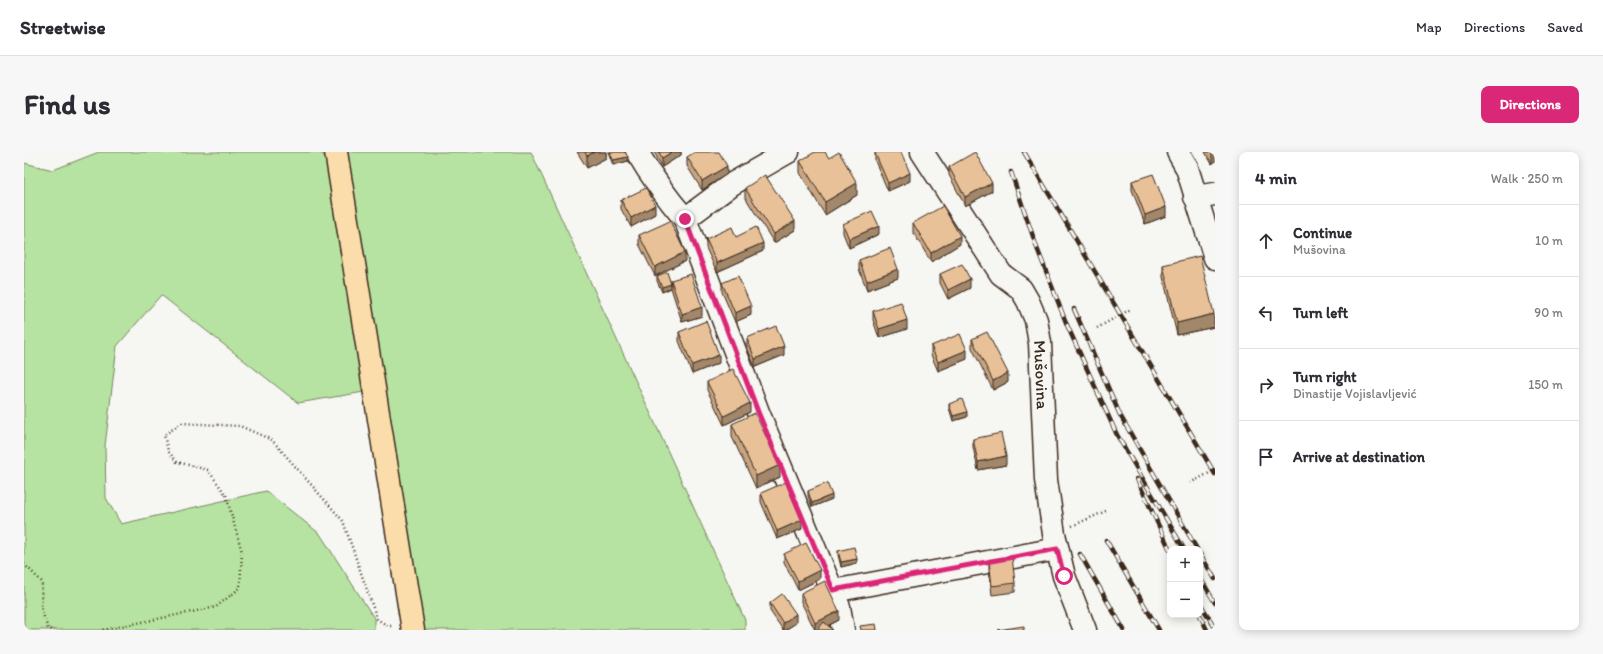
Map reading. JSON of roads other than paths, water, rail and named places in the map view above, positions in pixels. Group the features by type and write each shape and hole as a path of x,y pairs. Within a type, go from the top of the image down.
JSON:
{"main road":[{"path":"336,152 413,628"}],"street":[{"path":"637,152 666,197 685,219 758,412 833,590 839,607 843,630"},
{"path":"685,219 732,184 788,152"},
{"name":"Mušovina","path":"922,152 1001,274 1021,289 1036,320 1040,343 1046,480 1056,542 1064,576 1085,630"},
{"path":"1178,152 1205,196 1215,258"},
{"path":"833,590 1056,542"}],"railway":[{"path":"1024,152 1215,474"},
{"path":"1011,172 1037,248 1067,325 1117,435 1182,546"},
{"path":"1074,309 1120,415 1195,546"},
{"path":"1137,479 1168,546"},
{"path":"1106,540 1159,630"},
{"path":"1080,554 1124,630"},
{"path":"1203,559 1215,579"},
{"path":"1203,582 1215,603"},
{"path":"1203,608 1215,628"},
{"path":"1201,618 1207,630"}]}
